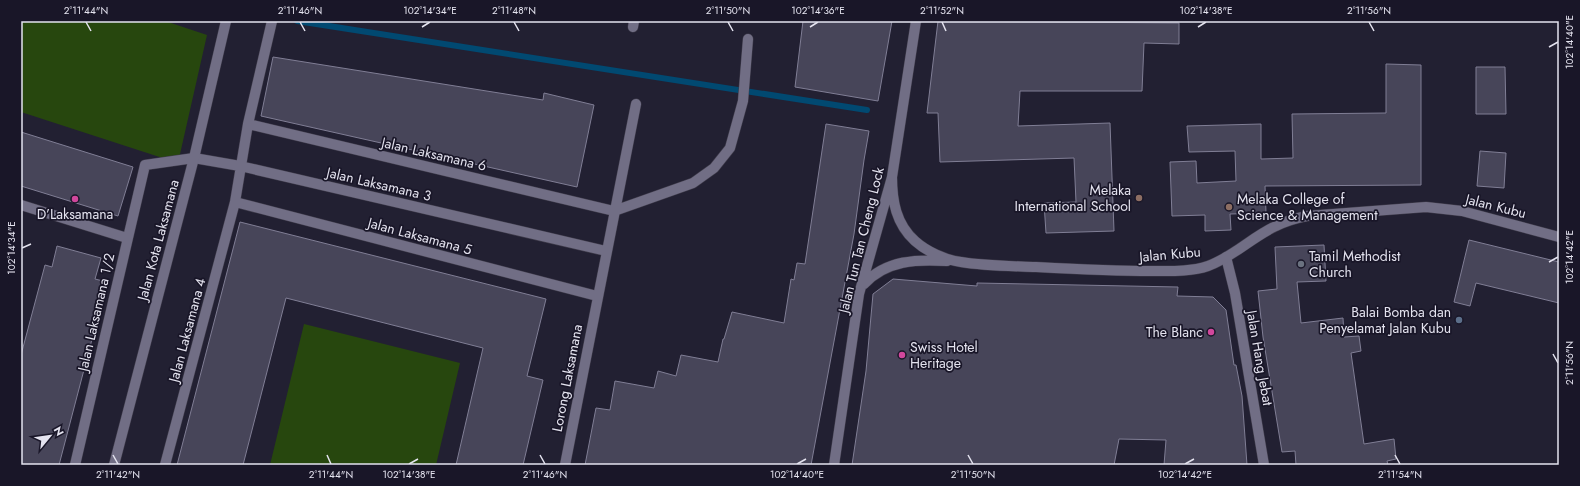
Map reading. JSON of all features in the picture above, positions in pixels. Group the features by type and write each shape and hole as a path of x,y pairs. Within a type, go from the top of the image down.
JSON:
{"street":[{"name":"Jalan Kota Laksamana","path":"114,465 194,158 226,21"},
{"name":"Jalan Laksamana 4","path":"165,465 235,202 248,124 272,21"},
{"name":"Jalan Tun Tan Cheng Lock","path":"834,465 859,294 892,177 916,21"},
{"path":"614,211 693,183 714,168 730,148 743,101 748,39"},
{"name":"Lorong Laksamana","path":"565,465 597,296 636,104"},
{"name":"Jalan Laksamana 6","path":"248,124 614,211"},
{"name":"Jalan Laksamana 3","path":"145,165 194,158 240,166 606,251"},
{"name":"Jalan Laksamana 1/2","path":"75,465 145,165"},
{"name":"Jalan Kubu","path":"892,177 892,194 895,211 904,228 914,241 928,250 959,262 1109,271 1173,271 1207,266 1226,257 1275,226 1290,220 1307,216 1426,207 1462,211 1559,237"},
{"name":"Jalan Laksamana 5","path":"235,202 597,296"},
{"path":"21,205 127,238"},
{"name":"Jalan Hang Jebat","path":"1226,257 1235,293 1264,465"},
{"path":"862,286 871,276 881,269 895,264 933,260 959,262"}],"green space":[{"path":"21,21 165,21 207,35 178,163 21,112"},
{"path":"304,324 460,363 436,465 270,465"}],"building":[{"path":"803,21 892,21 878,101 795,87"},
{"path":"938,21 1179,23 1179,44 1144,43 1142,91 1020,91 1018,126 1110,123 1114,231 1046,233 1044,203 1076,202 1074,158 940,162 938,113 927,113"},
{"path":"273,57 543,100 544,93 594,105 577,187 261,116"},
{"path":"1386,64 1421,65 1421,185 1265,186 1266,213 1230,214 1231,230 1205,231 1205,215 1172,216 1170,162 1196,161 1197,183 1236,181 1235,151 1189,152 1187,126 1261,124 1261,159 1293,158 1292,114 1386,113"},
{"path":"1476,67 1505,67 1506,114 1476,114"},
{"path":"826,124 869,131 854,234 811,465 585,465 596,408 610,410 615,381 654,388 658,371 676,376 681,355 718,362 723,339 732,312 784,323 791,279 794,280 797,263 805,264"},
{"path":"21,132 133,167 118,216 21,186"},
{"path":"1480,151 1506,153 1504,188 1477,186"},
{"path":"240,222 546,299 527,376 543,380 523,465 456,465 483,348 286,298 243,465 177,465"},
{"path":"1469,240 1559,262 1559,303 1476,283 1470,306 1454,302"},
{"path":"1324,245 1326,281 1297,282 1301,323 1343,318 1344,337 1359,336 1361,351 1351,353 1364,444 1394,439 1396,459 1387,461 1388,465 1296,465 1295,451 1282,452 1263,337 1258,291 1277,289 1275,247"},
{"path":"57,246 101,258 95,279 107,282 59,465 21,465 21,355 45,265 52,267"},
{"path":"893,279 977,286 977,283 1178,287 1177,296 1213,297 1226,310 1234,365 1236,365 1242,396 1247,465 1164,465 1166,440 1119,439 1114,465 852,465 866,371 873,294"}],"waterway":[{"path":"297,21 867,110"}],"place":[{"name":"Melaka International School","path":"1139,198"},
{"name":"D’Laksamana","path":"75,199"},
{"name":"Melaka College of Science & Management","path":"1229,207"},
{"name":"Tamil Methodist Church","path":"1301,264"},
{"name":"Balai Bomba dan Penyelamat Jalan Kubu","path":"1459,320"},
{"name":"The Blanc","path":"1211,332"},
{"name":"Swiss Hotel Heritage","path":"902,355"}]}
